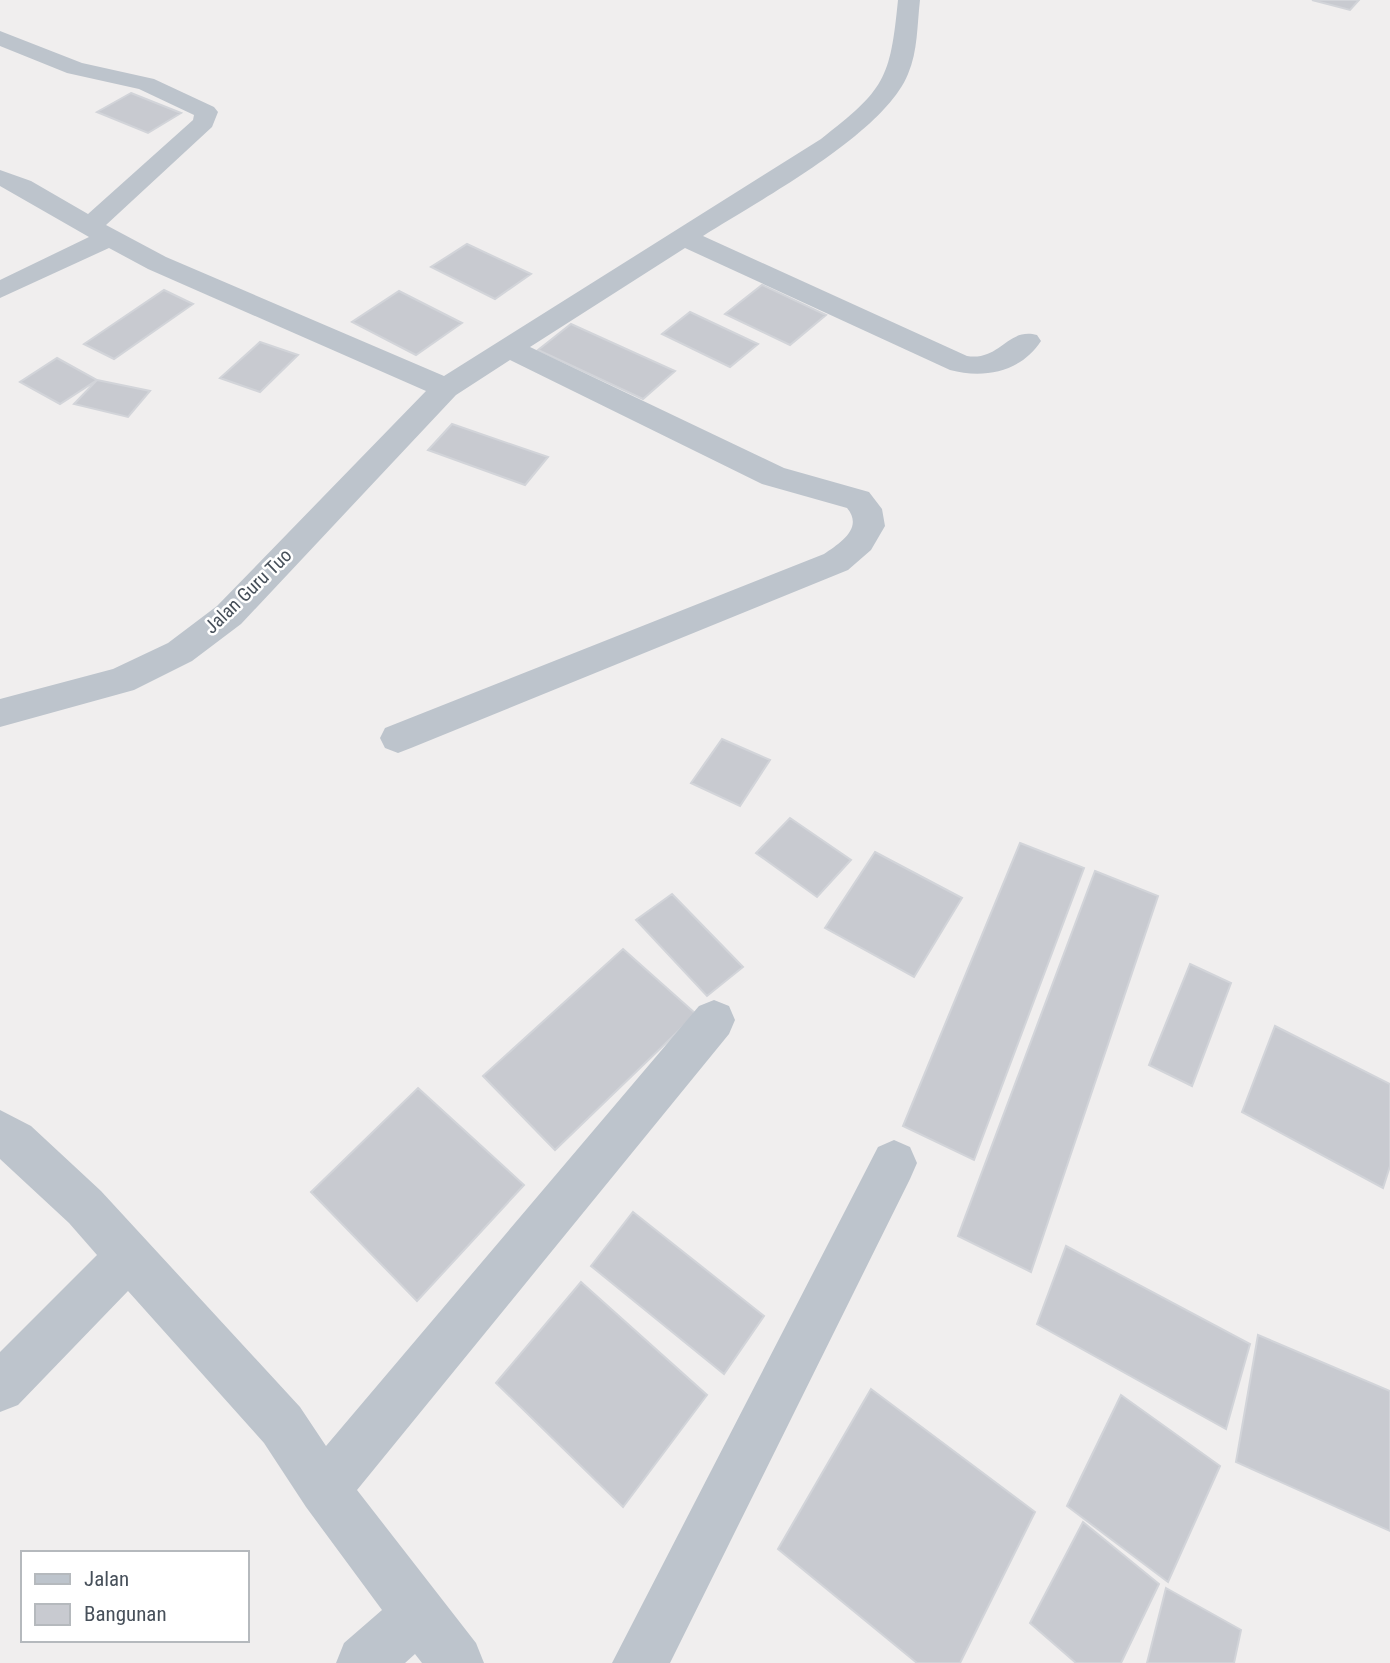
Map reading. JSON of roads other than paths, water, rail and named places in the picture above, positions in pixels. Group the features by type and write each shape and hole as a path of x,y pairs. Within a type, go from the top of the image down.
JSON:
{"street":[{"name":"Jalan Guru Tuo","path":"0,713 122,680 180,653 229,615 446,388 830,144 867,113 892,84 901,60 909,0"},
{"path":"0,38 75,68 146,84 206,112 204,122 99,232 0,290"},
{"path":"0,177 22,186 99,232 214,289 446,388"},
{"path":"685,238 960,364 980,369 994,365 1027,341"},
{"path":"398,738 835,562 858,547 871,517 868,509 858,500 773,476 510,349"},
{"path":"324,1489 715,1020"},
{"path":"0,1132 15,1142 85,1207 282,1425 324,1489 456,1663"},
{"path":"640,1663 894,1163"},
{"path":"0,1387 128,1257"},
{"path":"364,1663 419,1613"}]}
